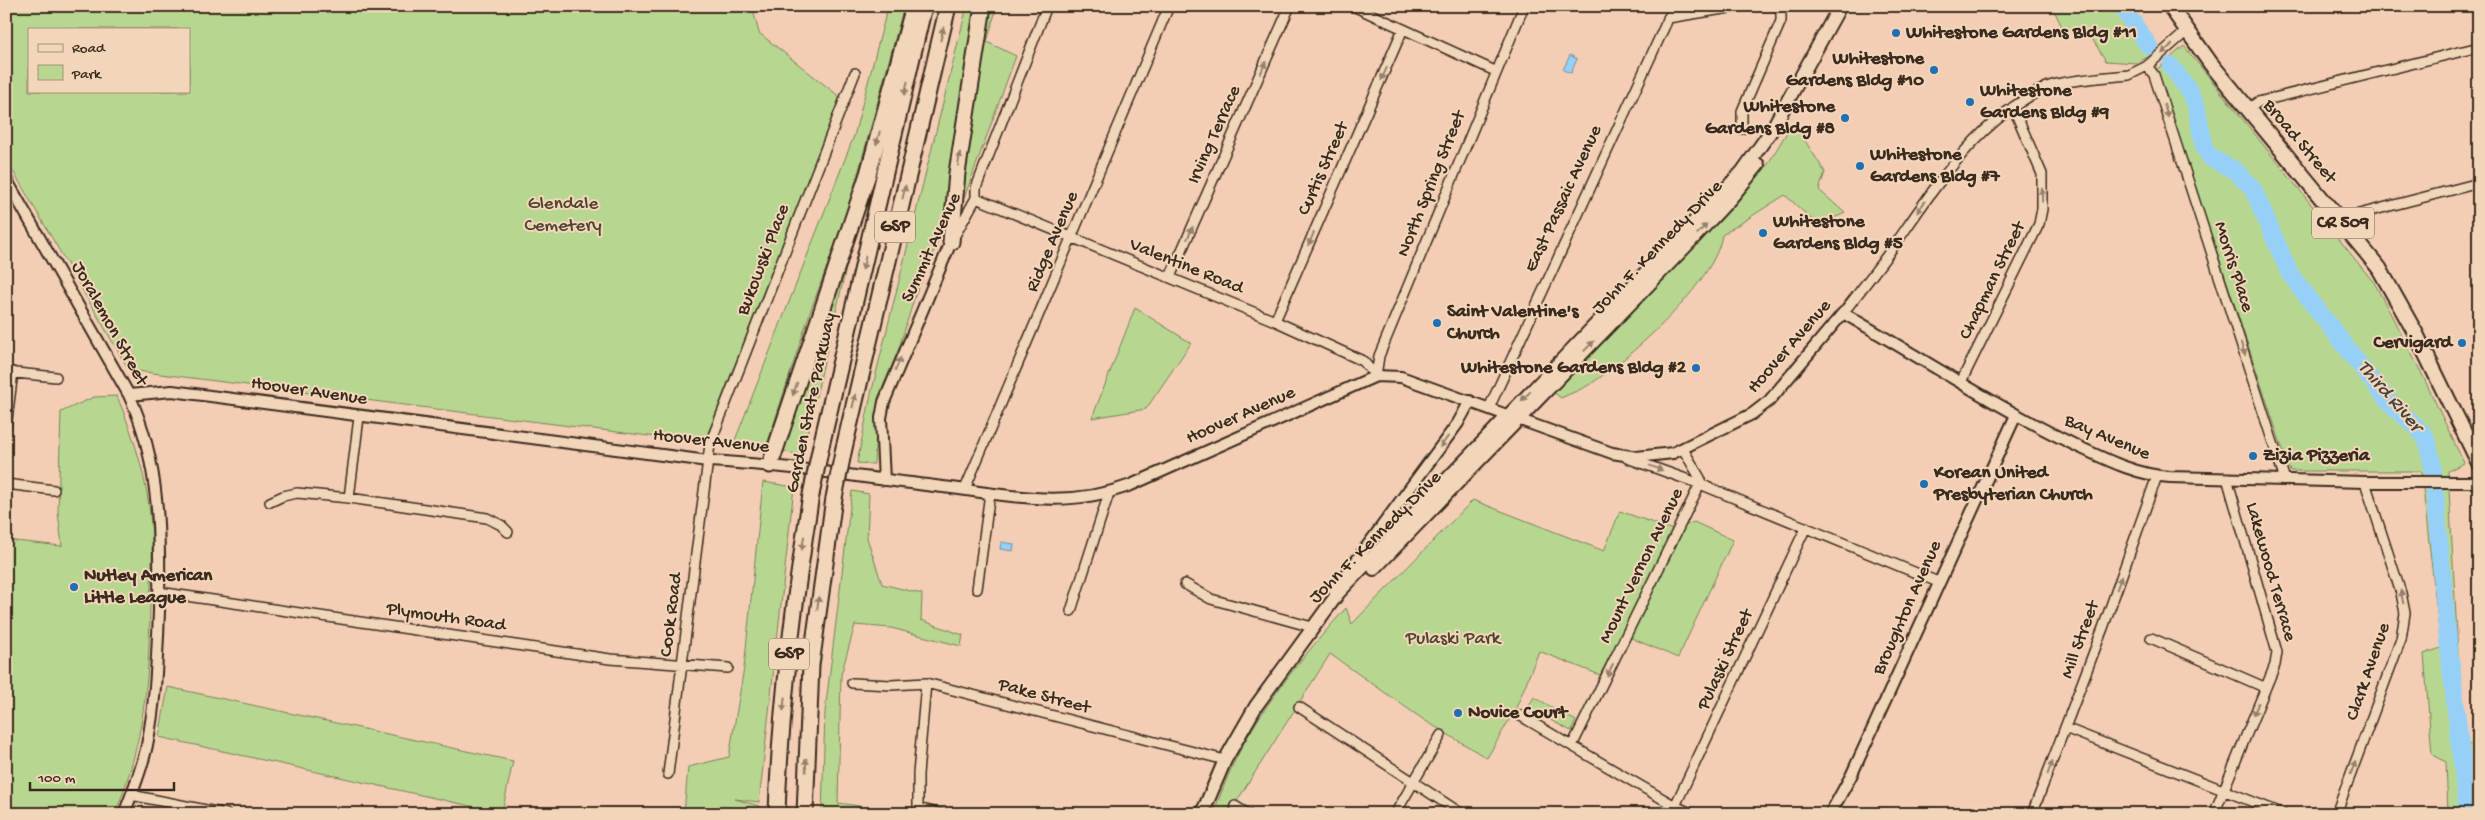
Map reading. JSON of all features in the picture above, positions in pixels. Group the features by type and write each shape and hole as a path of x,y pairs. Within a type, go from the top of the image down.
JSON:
{"highway":[{"path":"770,465 866,183 914,6"},
{"name":"Garden State Parkway","path":"777,814 782,724 789,652 811,495 924,6"},
{"name":"GSP","path":"805,814 811,665 834,498 844,448 948,6"},
{"path":"951,242 957,172 983,6"}],"main road":[{"name":"John F. Kennedy Drive","path":"1514,417 1742,172 1771,131 1840,6"},
{"name":"John F. Kennedy Drive","path":"1312,627 1339,592 1749,178 1778,136 1850,6"},
{"name":"Broad Street","path":"2170,6 2187,31 2248,109 2345,225 2390,286 2416,334 2479,463"},
{"path":"1202,814 1225,760 1256,706 1312,627"}],"street":[{"name":"Summit Avenue","path":"884,480 881,418 884,402 951,242 976,198 976,188 1048,6"},
{"name":"Ridge Avenue","path":"965,490 1169,6"},
{"name":"Irving Terrace","path":"1170,277 1290,6"},
{"path":"1352,6 1495,71"},
{"name":"North Spring Street","path":"1376,376 1379,356 1495,71 1524,6"},
{"name":"East Passaic Avenue","path":"1489,408 1674,6"},
{"path":"1668,18 1742,6"},
{"path":"1742,129 1742,110 1780,21 1781,12 1777,6"},
{"name":"Curtis Street","path":"1275,321 1403,29"},
{"name":"Hoover Avenue","path":"130,395 172,391 359,417 708,461 770,465 1052,500 1085,498 1109,493 1376,376 1401,377 1612,453 1650,457 1683,449 1761,408 1883,262 1948,168 1983,131 2012,106 2049,86 2129,75 2147,66 2187,31"},
{"path":"2248,109 2258,102 2479,47"},
{"name":"Morris Place","path":"2147,66 2154,76 2285,480"},
{"name":"Bukowski Place","path":"708,461 710,444 717,424 855,73"},
{"name":"Chapman Street","path":"1961,382 2039,224 2042,209 2042,174 2012,106"},
{"name":"Joralemon Street","path":"6,179 130,395 144,431 156,495 161,535 155,700 147,748 124,814"},
{"path":"2345,225 2359,214 2479,183"},
{"name":"Valentine Road","path":"976,198 1275,321 1363,361 1376,376"},
{"name":"Bay Avenue","path":"1843,312 2016,415 2121,466 2157,476 2365,482 2479,482"},
{"path":"6,427 10,372 56,377"},
{"path":"1186,584 1211,599 1312,627 1336,588 1458,423 1470,401"},
{"name":"Broughton Avenue","path":"1830,814 1851,776 1938,582 2016,415"},
{"path":"349,498 359,417"},
{"path":"1683,449 1700,478 1700,484 1938,582"},
{"name":"Mount Vernon Avenue","path":"1572,746 1700,484 1612,453"},
{"name":"Cook Road","path":"668,774 708,461"},
{"name":"Mill Street","path":"2032,814 2066,728 2157,476"},
{"name":"Lakewood Terrace","path":"2214,814 2264,687 2275,665 2276,652 2227,478"},
{"name":"Clark Avenue","path":"2336,814 2401,639 2405,613 2401,593 2365,482"},
{"path":"6,484 54,490"},
{"path":"270,502 283,496 297,493 349,498 487,518 501,525 508,532"},
{"path":"977,589 990,493"},
{"path":"1071,611 1109,493"},
{"name":"Pulaski Street","path":"1675,806 1806,527"},
{"name":"Plymouth Road","path":"159,592 610,659 728,668"},
{"path":"2151,638 2264,687"},
{"path":"926,683 918,774 918,811 942,814"},
{"name":"Pake Street","path":"852,684 891,685 926,683 1225,760"},
{"path":"1299,707 1462,814"},
{"path":"1519,715 1675,806 1693,814"},
{"path":"2066,728 2284,814"},
{"path":"1395,814 1441,735"},
{"path":"131,796 226,814"},
{"path":"1235,806 1248,814"}],"green space":[{"name":"Glendale Cemetery","path":"6,6 752,6 759,33 840,97 704,443 129,370 6,159"},
{"path":"888,6 904,6 848,210 810,312 765,451 732,448 854,136"},
{"path":"967,6 975,6 949,169 943,229 915,296 898,351 878,398 874,464 857,463 871,394"},
{"path":"986,6 997,6 987,42 1016,56 964,198 961,195"},
{"path":"2052,6 2127,6 2148,37 2150,56 2136,63 2106,61 2091,37 2062,27"},
{"path":"2184,46 2375,284 2421,372 2464,463 2448,471 2463,744 2479,745 2479,814 2448,814 2446,762 2432,754 2424,654 2441,648 2421,471 2290,471 2156,70"},
{"path":"1790,127 1800,133 1825,172 1819,190 1845,213 1818,225 1785,195 1722,235 1716,254 1704,275 1688,296 1649,337 1609,371 1592,383 1561,398 1552,391 1723,215 1768,164"},
{"path":"852,243 802,456 784,451 818,336"},
{"path":"1135,308 1191,343 1146,409 1092,418"},
{"path":"117,396 134,442 143,474 152,533 146,687 139,737 133,762 115,814 6,814 6,540 62,546 58,512 61,412 94,397"},
{"path":"763,482 794,487 759,802 735,799 759,806 760,814 684,814 688,767 729,757 744,668"},
{"path":"852,491 869,494 867,538 882,584 922,594 921,620 963,635 961,646 891,628 855,625 841,675 838,803 859,806 858,814 822,814 825,712"},
{"name":"Pulaski Park","path":"1473,500 1604,551 1620,511 1673,530 1694,522 1733,540 1678,658 1622,634 1600,675 1539,651 1516,708 1487,758 1424,720 1330,654 1235,804 1244,814 1213,814 1230,771 1253,727 1282,685 1314,645 1346,608 1352,624"},
{"path":"168,687 513,761 502,813 159,737"},
{"path":"1534,697 1576,721 1571,731 1528,708"}],"water":[{"path":"1570,55 1577,59 1571,73 1563,70"},
{"path":"1001,542 1014,544 1013,551 1000,549"}],"waterway":[{"name":"Third River","path":"2121,6 2149,46"},
{"name":"Third River","path":"2171,66 2188,89 2196,104 2204,147 2211,158 2236,171 2253,189 2290,274 2379,390 2398,411 2420,430 2427,440 2432,463 2448,640 2468,814"}],"place":[{"name":"Whitestone Gardens Bldg #11","path":"1896,33"},
{"name":"Whitestone Gardens Bldg #10","path":"1934,70"},
{"name":"Whitestone Gardens Bldg #9","path":"1970,102"},
{"name":"Whitestone Gardens Bldg #8","path":"1845,118"},
{"name":"Whitestone Gardens Bldg #7","path":"1860,166"},
{"name":"Whitestone Gardens Bldg #5","path":"1763,233"},
{"name":"Saint Valentine's Church","path":"1437,323"},
{"name":"Cervigard","path":"2462,343"},
{"name":"Whitestone Gardens Bldg #2","path":"1696,368"},
{"name":"Zizia Pizzeria","path":"2253,456"},
{"name":"Korean United Presbyterian Church","path":"1924,484"},
{"name":"Nutley American Little League","path":"74,587"},
{"name":"Novice Court","path":"1458,713"}]}
